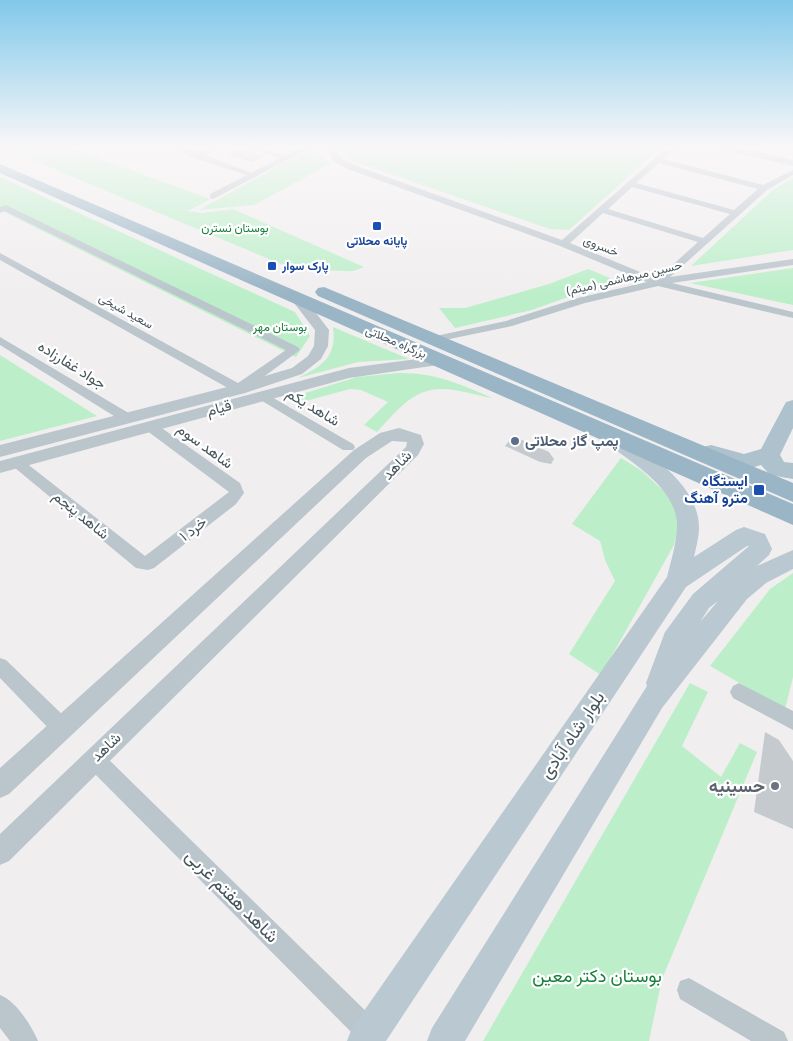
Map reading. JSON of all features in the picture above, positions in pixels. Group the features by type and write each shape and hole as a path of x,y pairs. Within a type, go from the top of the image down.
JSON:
{"highway":[{"name":"بزرگراه محلاتی","path":"81,196 158,222 793,493"},
{"name":"بزرگراه محلاتی","path":"100,202 139,229 793,515"},
{"path":"139,229 139,223 145,220 158,222"}],"main road":[{"path":"793,407 769,454 770,462 778,468 793,471"},
{"name":"بلوار شاه آبادی","path":"367,1037 678,580 688,526 684,505 667,483 644,461 607,434"},
{"path":"679,444 744,462 769,454"},
{"path":"653,699 674,640 701,601 761,549 757,540 744,536 678,580"},
{"path":"445,1041 653,699 739,592 758,576 793,559"}],"street":[{"name":"خسروی","path":"430,196 563,244 658,283 793,316"},
{"name":"خسروی","path":"563,244 617,196"},
{"path":"672,196 736,213"},
{"path":"658,283 756,196"},
{"path":"2,208 294,350 238,389"},
{"path":"601,210 704,242"},
{"name":"سعید شیخی","path":"0,256 238,389"},
{"name":"حسین میرهاشمی (میثم)","path":"435,339 508,324 582,300 658,283 698,275 793,262"},
{"name":"قیام","path":"0,451 238,389 271,389 305,367 314,359 321,346 322,330 298,299"},
{"name":"جواد غفارزاده","path":"0,340 127,418"},
{"name":"قیام","path":"8,465 151,427 271,389 349,373 440,361"},
{"name":"شاهد یکم","path":"271,389 348,447"},
{"name":"شاهد سوم","path":"151,427 235,487 237,493"},
{"name":"شاهد","path":"0,785 360,454 393,433 406,434 414,439 416,444 412,451 0,852"},
{"name":"شاهد پنجم","path":"8,465 142,563 148,563"},
{"name":"خرد ۱","path":"148,563 231,500 237,493"},
{"path":"0,666 62,728"},
{"path":"739,692 793,722"},
{"name":"شاهد هفتم غربی","path":"94,759 367,1037"},
{"path":"689,990 775,1041"},
{"path":"0,1007 25,1041"}],"green space":[{"name":"بوستان مهر","path":"0,196 41,196 295,312 310,336 296,357 0,210"},
{"name":"بوستان نسترن","path":"117,196 201,196 210,199 188,211 202,213 233,209 364,267 353,271 293,269"},
{"path":"225,196 271,196 254,205 199,210"},
{"path":"453,196 607,196 569,230 550,229"},
{"path":"767,196 793,196 793,250 691,266"},
{"path":"793,268 793,305 690,283"},
{"path":"588,269 622,283 565,298 532,310 455,328 439,308 465,308 549,284"},
{"path":"333,327 409,359 358,362 298,378 315,369 326,359 333,346"},
{"path":"0,355 97,416 0,441"},
{"path":"398,373 435,377 492,398 446,389 423,392 401,406 377,432 364,425 388,402 361,390 350,389 302,402 286,399 357,377"},
{"path":"621,458 642,471 669,496 680,521 674,545 601,675 569,654 615,581 605,560 600,541 572,524"},
{"path":"793,573 793,677 785,709 710,666 770,589"},
{"name":"بوستان دکتر معین","path":"690,683 708,692 682,746 721,777 740,743 757,752 662,979 649,1041 483,1041"}],"building":[{"path":"513,436 549,452 554,459 551,464 540,462 505,446"},
{"name":"حسینیه","path":"765,732 779,740 793,761 793,829 754,812"}],"place":[{"name":"پایانه محلاتی","path":"377,226"},
{"name":"پارک سوار","path":"272,266"},
{"name":"پمپ گاز محلاتی","path":"515,441"},
{"name":"ایستگاه مترو آهنگ","path":"759,490"},
{"name":"حسینیه","path":"775,786"}]}
